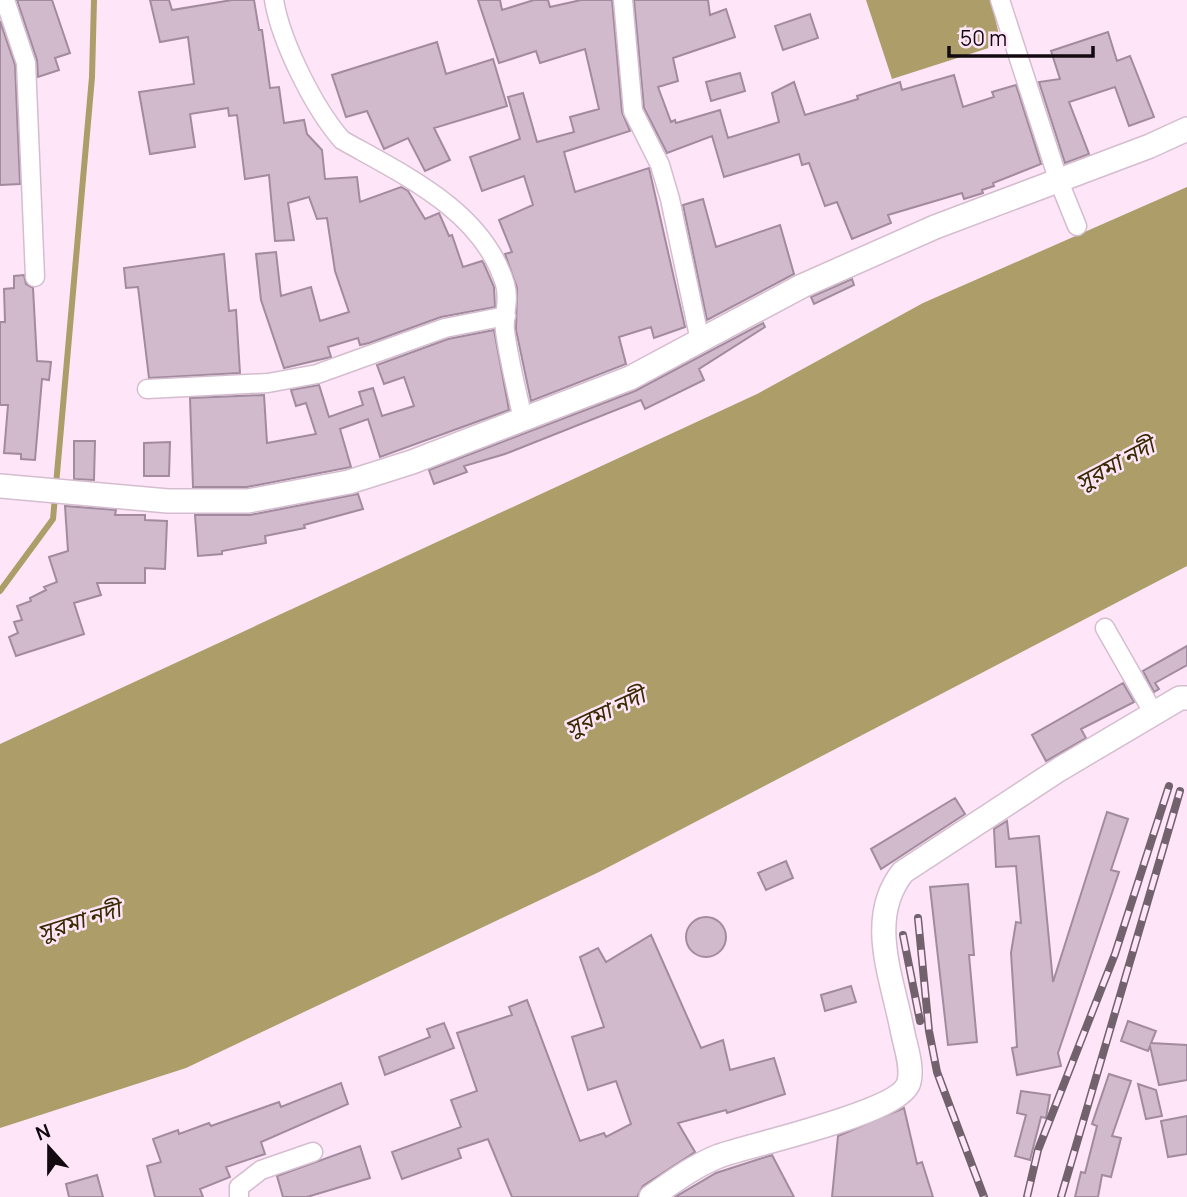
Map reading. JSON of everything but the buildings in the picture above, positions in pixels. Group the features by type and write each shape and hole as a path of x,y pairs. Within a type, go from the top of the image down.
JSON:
{"street":[{"path":"5,0 26,63 36,277"},
{"path":"274,0 277,20 292,57 331,127 342,140 433,194 477,231 494,257 505,285 505,332 523,420"},
{"path":"623,0 633,111 660,164 670,199 699,341"},
{"path":"1000,0 1058,179 1077,226"},
{"path":"7,486 168,501 248,501 349,482 523,420 630,378 802,286 935,227 1150,146 1187,129"},
{"path":"147,389 268,383 317,374 445,328 506,316"},
{"path":"1105,628 1154,714"},
{"path":"651,1197 694,1167 721,1156 835,1122 898,1097 909,1083 908,1057 881,929 887,901 895,883 903,872 1059,769 1180,698 1187,698"},
{"path":"239,1197 239,1186 261,1170 313,1152"}],"water":[{"path":"866,0 991,0 1001,44 892,79"},
{"name":"সুরমা নদী","path":"1187,187 1187,566 599,872 186,1068 0,1128 0,744 757,394 923,303"}],"waterway":[{"path":"0,591 53,519 92,77 94,0"}],"railway":[{"path":"1027,1197 1038,1150 1115,954 1169,786"},
{"path":"1061,1197 1180,791"},
{"path":"918,918 929,1031 937,1072 984,1197"},
{"path":"903,935 920,1021"}]}
